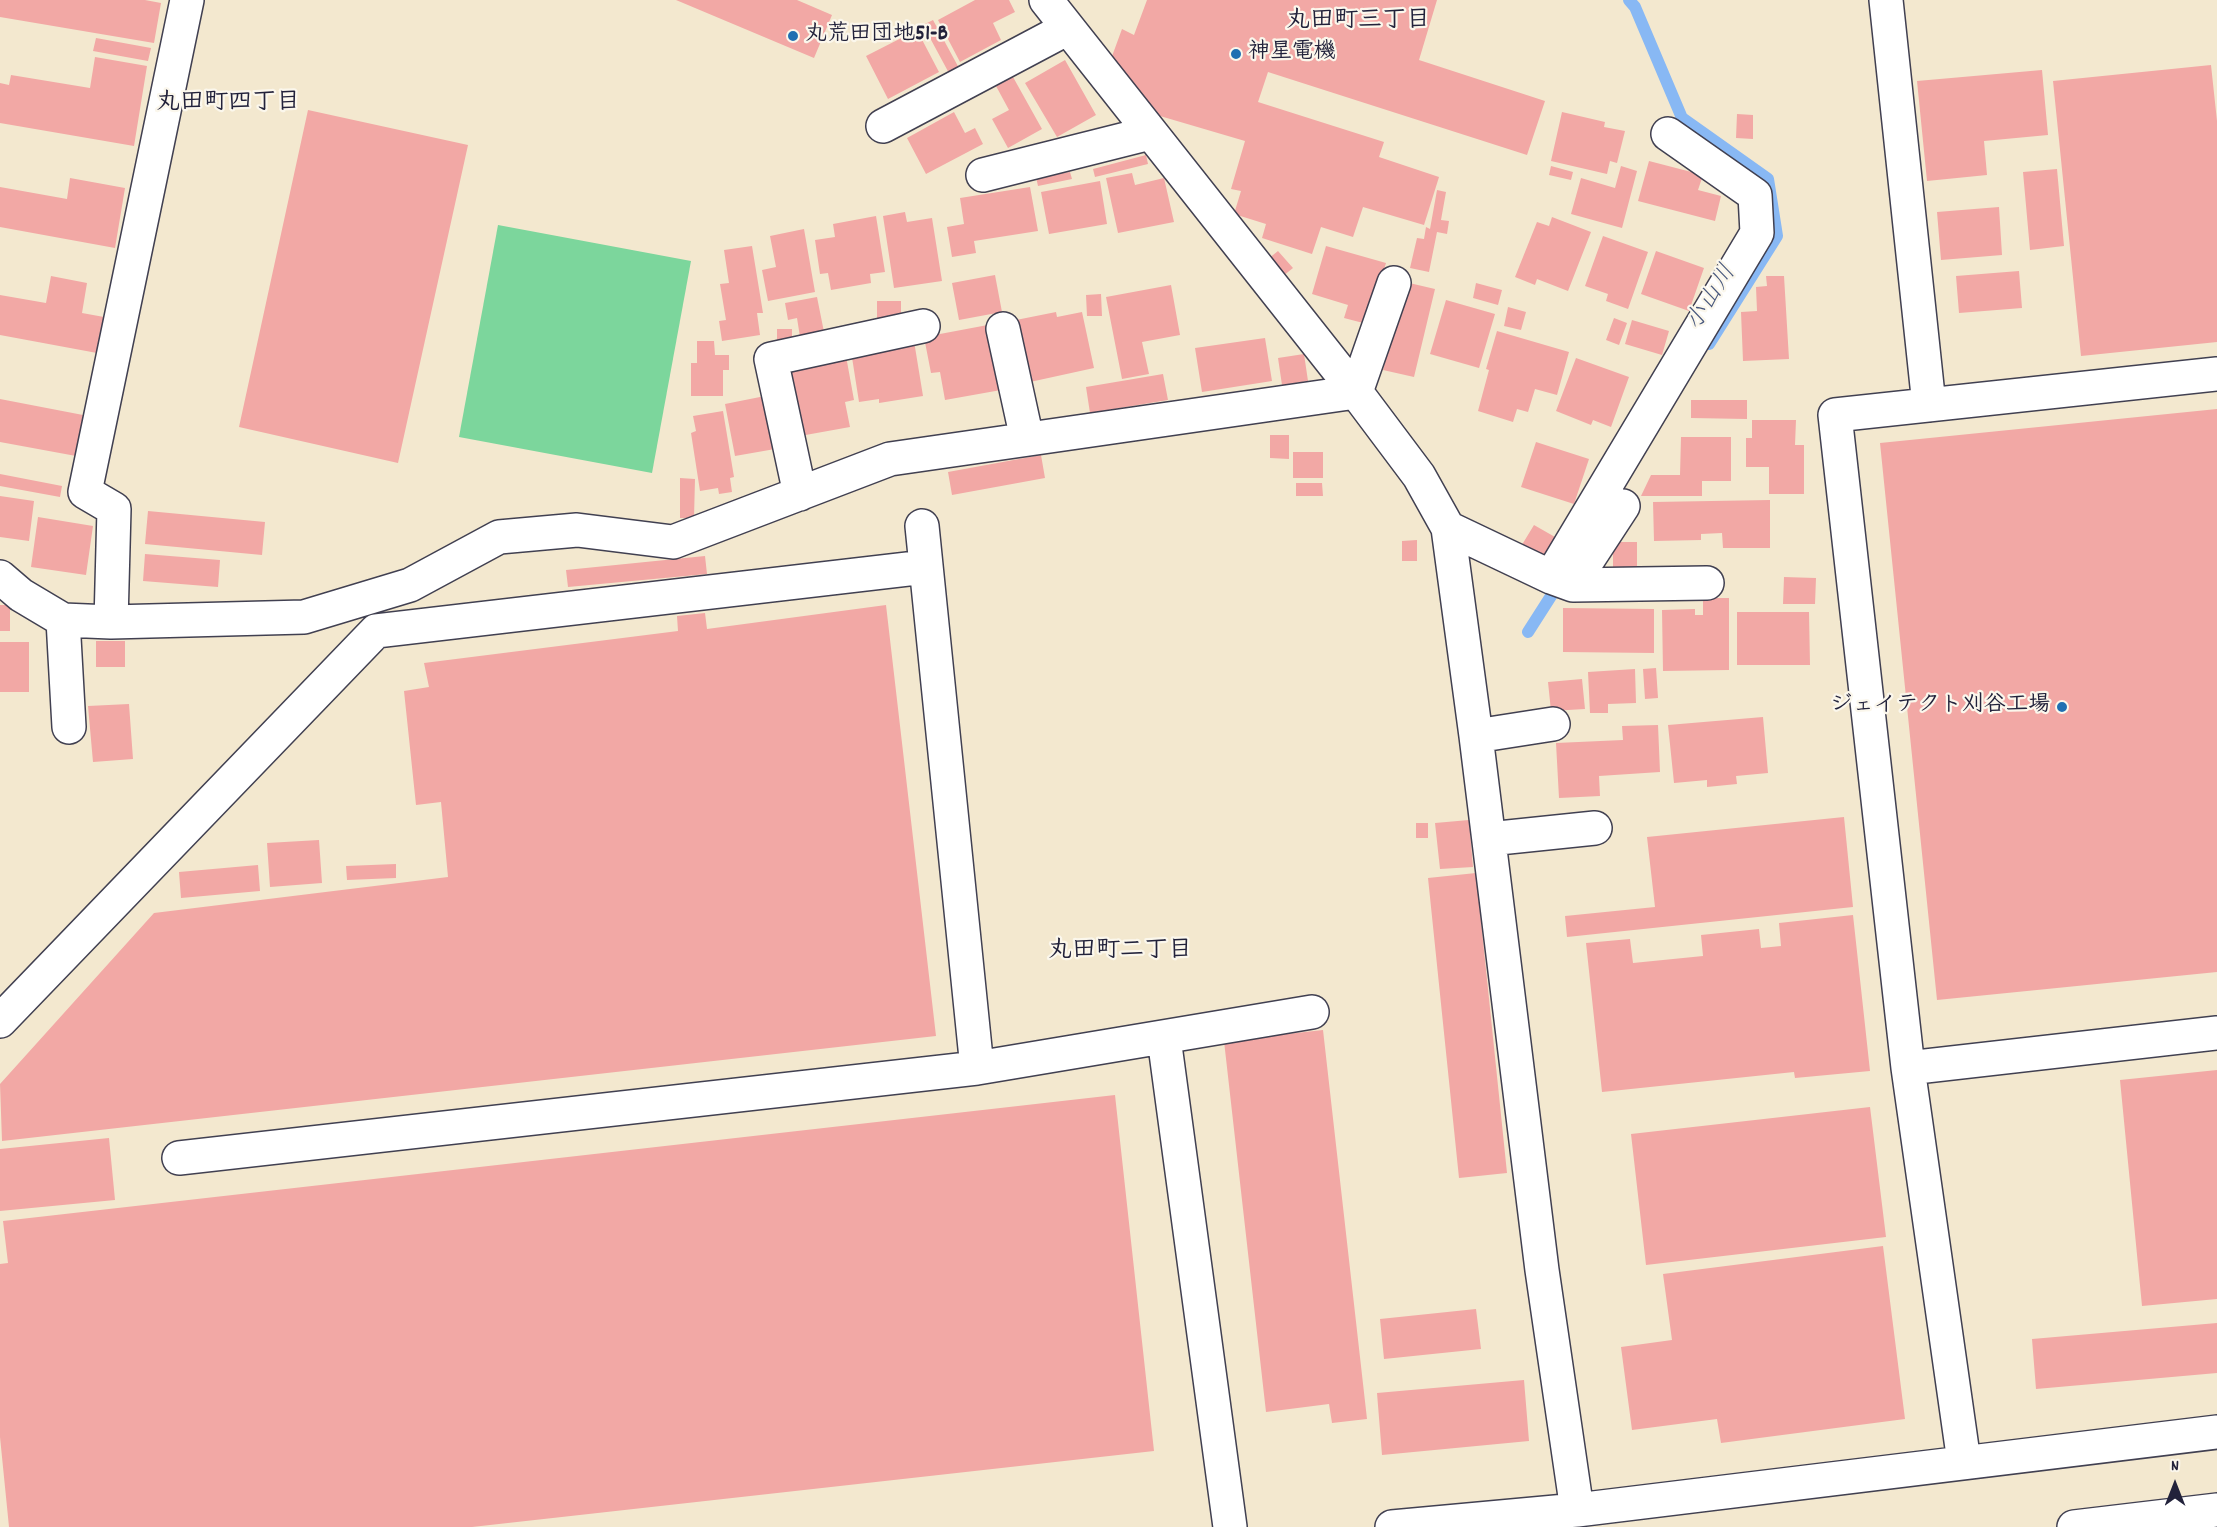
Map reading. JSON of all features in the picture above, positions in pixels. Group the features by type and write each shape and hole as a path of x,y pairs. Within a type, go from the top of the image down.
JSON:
{"street":[{"path":"111,622 114,509 85,492 186,0"},
{"path":"1046,0 1356,392 1419,476 1448,528 1539,1246 1577,1510"},
{"path":"1886,0 1929,405"},
{"path":"883,126 1068,28"},
{"path":"983,176 1150,133"},
{"path":"1562,581 1757,233 1755,195 1668,134"},
{"path":"1356,392 1394,283"},
{"path":"800,494 771,359 923,326"},
{"path":"1004,329 1028,439"},
{"path":"1964,1462 1908,1068 1835,415 2217,374"},
{"path":"0,577 21,595 63,620 111,622 304,617 410,585 499,537 578,530 673,542 890,459 1356,392"},
{"path":"1562,581 1587,561 1623,506"},
{"path":"922,526 977,1068"},
{"path":"1448,528 1562,581 1707,583"},
{"path":"0,1022 376,631 925,567"},
{"path":"63,620 69,727"},
{"path":"1476,736 1553,724"},
{"path":"1489,839 1594,828"},
{"path":"179,1158 977,1068 1312,1012"},
{"path":"1908,1068 2217,1033"},
{"path":"1164,1038 1230,1527"},
{"path":"1392,1527 1577,1510 2217,1432"},
{"path":"2074,1527 2217,1510"}],"green space":[{"path":"498,225 691,261 652,473 459,437"}],"building":[{"path":"0,0 145,0 161,3 154,43 0,17"},
{"name":"丸荒田団地51-B","path":"676,0 797,0 832,15 814,58"},
{"path":"975,0 1009,0 1015,12 993,23 1001,40 960,62 938,20"},
{"path":"1147,0 1437,0 1419,60 1545,101 1527,155 1268,72 1258,102 1384,142 1379,157 1439,177 1424,225 1363,207 1353,237 1321,227 1312,254 1262,238 1266,224 1234,214 1241,191 1231,189 1245,141 1160,116 1111,59 1122,29 1134,35"},
{"path":"933,20 960,70 950,75 923,25"},
{"path":"917,30 939,72 888,99 866,56"},
{"path":"96,38 151,48 148,61 93,51"},
{"path":"95,57 147,66 134,146 0,123 0,83 9,85 11,75 90,88"},
{"path":"1065,60 1096,115 1057,137 1025,83"},
{"path":"2211,65 2217,121 2217,342 2081,356 2053,81"},
{"path":"2042,70 2048,135 1984,141 1987,175 1927,181 1917,81"},
{"path":"1013,77 1042,129 1008,148 992,119 1009,110 996,86"},
{"path":"308,110 468,145 398,463 239,427"},
{"path":"954,112 965,133 975,128 983,144 926,174 907,138"},
{"path":"1562,112 1605,122 1604,127 1625,131 1617,163 1610,161 1607,174 1551,161"},
{"path":"1737,114 1753,115 1753,139 1736,138"},
{"path":"1146,155 1148,164 1095,177 1093,169"},
{"path":"1649,161 1703,175 1698,190 1721,196 1715,221 1638,201"},
{"path":"1551,166 1573,172 1571,180 1549,175"},
{"path":"1621,166 1637,171 1622,228 1571,214 1581,178 1615,188"},
{"path":"2057,169 2064,246 2030,250 2023,172"},
{"path":"1070,172 1072,179 1038,186 1036,177"},
{"path":"1132,173 1135,185 1164,178 1174,222 1118,233 1106,178"},
{"path":"70,178 125,188 115,248 0,227 0,187 67,199"},
{"path":"1100,181 1107,224 1049,234 1041,192"},
{"path":"1030,187 1038,231 974,241 976,253 952,257 947,227 964,224 960,198"},
{"path":"1437,190 1446,192 1441,220 1449,221 1447,234 1437,232 1429,272 1410,268 1417,238 1424,239 1426,227 1430,229"},
{"path":"1999,207 2002,255 1941,260 1937,212"},
{"path":"905,212 907,222 932,218 942,281 894,288 883,216"},
{"path":"876,216 885,272 870,274 871,283 831,290 828,273 820,274 815,240 835,237 833,224"},
{"path":"1552,217 1591,232 1568,291 1537,279 1535,285 1515,277 1537,222 1549,226"},
{"path":"804,229 815,292 768,301 762,270 776,267 770,236"},
{"path":"1603,236 1648,252 1628,309 1606,301 1608,294 1585,286"},
{"path":"752,246 763,313 757,313 760,335 722,341 719,321 726,320 720,284 729,283 724,250"},
{"path":"1326,246 1386,263 1367,324 1344,318 1348,305 1312,294"},
{"path":"1278,251 1293,268 1283,276 1268,259"},
{"path":"1656,251 1704,268 1689,311 1641,294"},
{"path":"2019,271 2022,308 1959,313 1956,276"},
{"path":"995,275 1002,312 959,320 952,283"},
{"path":"51,276 87,283 82,313 104,317 97,353 0,335 0,295 46,303"},
{"path":"1766,276 1784,276 1789,359 1743,361 1741,312 1757,311 1756,287 1767,286"},
{"path":"1405,282 1435,289 1414,377 1383,370"},
{"path":"1476,283 1502,290 1498,305 1473,298"},
{"path":"1171,285 1180,335 1142,342 1149,374 1122,379 1106,297"},
{"path":"1101,294 1102,316 1087,316 1086,295"},
{"path":"817,297 824,332 800,337 797,318 788,320 785,303"},
{"path":"1446,300 1495,314 1479,368 1430,354"},
{"path":"877,301 901,301 901,319 877,320"},
{"path":"1508,307 1526,312 1521,330 1504,326"},
{"path":"1056,312 1057,317 1082,312 1094,368 1030,382 1016,320"},
{"path":"1614,318 1627,323 1619,345 1606,340"},
{"path":"1632,320 1669,331 1662,355 1625,344"},
{"path":"993,324 1001,390 945,400 940,372 931,373 924,337"},
{"path":"777,329 792,329 792,344 777,344"},
{"path":"1497,331 1569,352 1557,395 1535,389 1528,412 1517,409 1513,422 1478,411 1489,370 1486,369"},
{"path":"1265,338 1272,381 1202,392 1195,348"},
{"path":"697,341 714,341 715,355 729,355 729,370 723,370 723,396 691,396 691,363 697,363"},
{"path":"914,341 923,396 879,403 879,399 859,402 851,351"},
{"path":"1304,354 1308,381 1282,385 1278,358"},
{"path":"846,356 854,400 845,402 850,427 800,436 788,366"},
{"path":"1576,358 1629,377 1611,427 1593,420 1591,425 1556,411"},
{"path":"1163,374 1168,400 1090,413 1086,387"},
{"path":"765,396 775,449 735,456 725,404"},
{"path":"0,399 83,415 76,456 0,442"},
{"path":"1691,400 1747,400 1747,419 1691,418"},
{"name":"ジェイテクト刈谷工場","path":"2217,409 2217,972 1937,1000 1880,443"},
{"path":"723,411 734,477 730,478 732,492 719,494 718,488 700,491 691,433 696,431 693,416"},
{"path":"1752,420 1796,420 1795,445 1804,445 1804,494 1769,494 1769,467 1746,467 1746,438 1752,438"},
{"path":"1270,435 1289,435 1289,459 1270,458"},
{"path":"1681,437 1731,437 1731,481 1702,481 1702,496 1641,496 1651,475 1680,475"},
{"path":"1536,442 1589,459 1574,504 1521,487"},
{"path":"1293,452 1323,452 1323,478 1293,478"},
{"path":"1041,455 1045,478 952,495 948,472"},
{"path":"0,474 62,486 60,497 0,486"},
{"path":"680,478 695,479 694,518 680,518"},
{"path":"1296,483 1322,483 1323,496 1296,496"},
{"path":"0,496 34,501 29,541 0,537"},
{"path":"1770,500 1770,548 1723,548 1722,533 1701,534 1701,540 1654,541 1653,502"},
{"path":"148,511 265,522 262,555 145,544"},
{"path":"38,517 93,526 86,575 31,567"},
{"path":"1534,525 1555,537 1541,561 1520,548"},
{"path":"1417,540 1417,561 1402,561 1402,541"},
{"path":"1613,542 1637,542 1637,570 1613,569"},
{"path":"145,554 220,560 218,587 143,581"},
{"path":"705,556 707,574 568,587 566,570"},
{"path":"1784,577 1816,578 1815,604 1783,604"},
{"path":"1703,598 1729,598 1729,670 1663,671 1662,610 1695,609 1695,615 1703,615"},
{"path":"0,605 10,605 10,631 0,631"},
{"path":"886,605 936,1036 2,1141 0,1084 154,913 448,877 441,802 416,805 404,691 429,687 424,663 678,631 677,616 705,613 707,629"},
{"path":"1563,608 1654,609 1654,653 1563,652"},
{"path":"1737,612 1809,612 1810,665 1737,665"},
{"path":"96,641 125,641 125,667 96,667"},
{"path":"0,642 29,642 29,692 0,692"},
{"path":"1656,668 1658,698 1645,699 1643,669"},
{"path":"1635,669 1636,703 1608,704 1608,713 1590,713 1588,672"},
{"path":"1582,679 1585,709 1551,711 1548,682"},
{"path":"129,704 133,759 93,762 88,706"},
{"path":"1763,717 1768,773 1736,776 1737,784 1707,787 1707,780 1674,783 1668,725"},
{"path":"1658,725 1660,772 1599,776 1600,796 1559,798 1556,743 1623,740 1622,726"},
{"path":"1844,817 1853,907 1567,937 1565,916 1655,907 1647,837"},
{"path":"1469,820 1473,867 1440,869 1435,823"},
{"path":"1416,823 1428,823 1428,838 1416,838"},
{"path":"319,840 322,883 270,887 267,843"},
{"path":"396,864 396,878 347,880 346,866"},
{"path":"258,865 260,891 181,898 179,872"},
{"path":"1476,873 1507,1173 1459,1178 1428,878"},
{"path":"1853,915 1870,1071 1795,1078 1794,1072 1602,1092 1586,943 1630,939 1633,963 1703,956 1701,935 1759,929 1761,948 1781,946 1779,923"},
{"path":"1323,1030 1367,1419 1332,1423 1329,1404 1266,1412 1224,1041"},
{"path":"2217,1070 2217,1299 2142,1306 2120,1080"},
{"path":"1115,1095 1154,1451 472,1527 9,1527 0,1437 0,1264 8,1263 3,1221"},
{"path":"1870,1107 1886,1237 1646,1265 1631,1134"},
{"path":"109,1138 115,1200 0,1211 0,1149"},
{"path":"1883,1246 1905,1419 1721,1443 1717,1419 1632,1430 1621,1347 1672,1340 1663,1274"},
{"path":"1476,1309 1481,1349 1384,1359 1380,1319"},
{"path":"2217,1323 2217,1373 2036,1389 2032,1339"},
{"path":"1524,1380 1529,1441 1382,1455 1377,1393"}],"waterway":[{"name":"小山川","path":"1629,0 1635,7 1682,118 1768,179 1777,236 1709,344"},
{"name":"小山川","path":"1528,632 1560,582"}],"place":[{"name":"丸荒田団地51-B","path":"793,36"},
{"name":"神星電機","path":"1236,54"},
{"name":"ジェイテクト刈谷工場","path":"2062,707"}],"district":[{"name":"丸田町三丁目","path":"1358,23"},
{"name":"丸田町四丁目","path":"228,105"},
{"name":"丸田町二丁目","path":"1120,953"}]}
